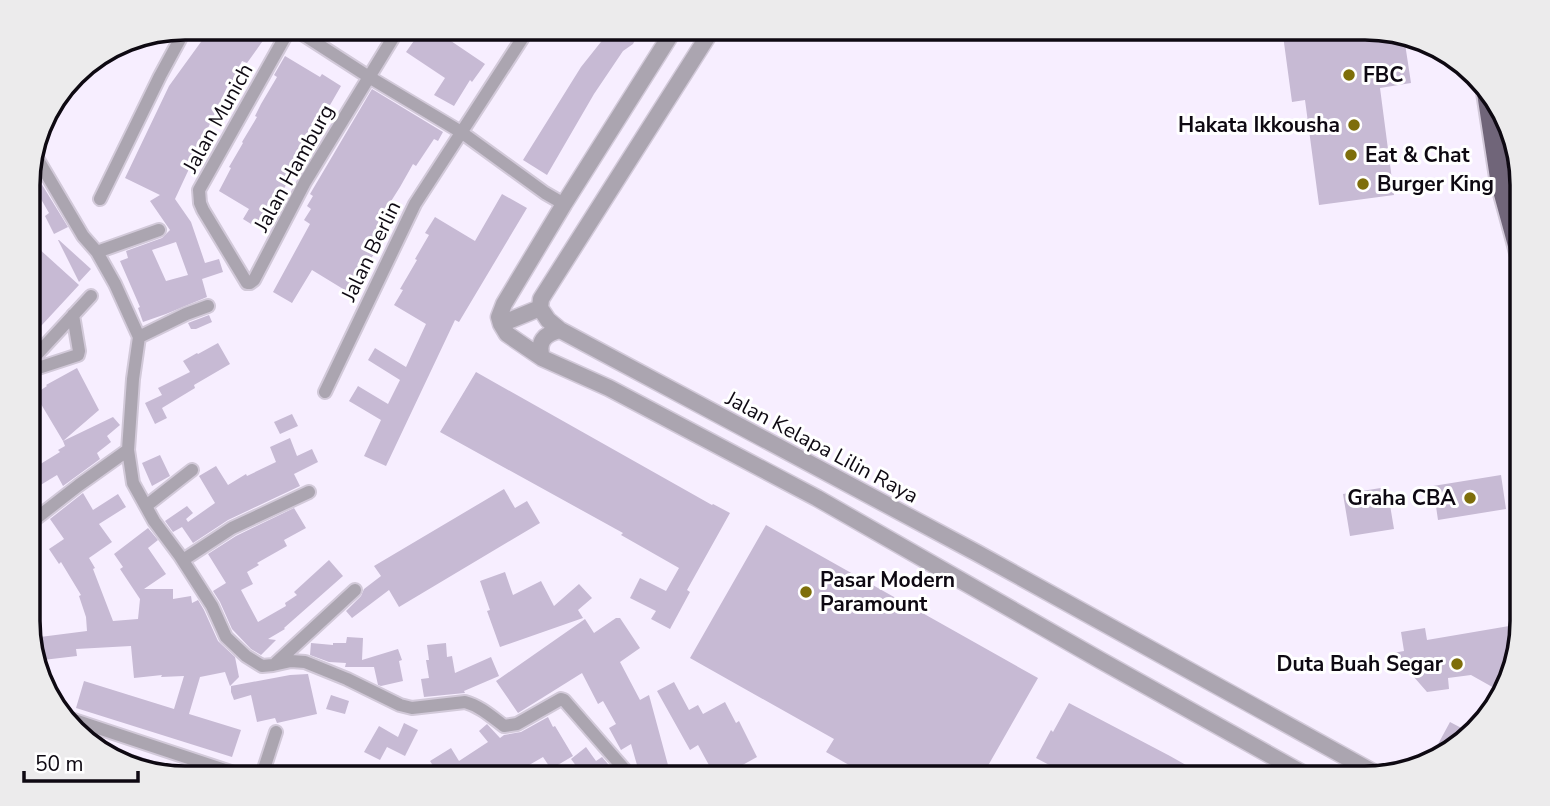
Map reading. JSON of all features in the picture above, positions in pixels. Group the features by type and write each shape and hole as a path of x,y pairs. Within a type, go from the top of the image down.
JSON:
{"main road":[{"path":"1490,112 1500,181 1510,218"}],"street":[{"path":"100,199 179,40"},
{"name":"Jalan Munich","path":"254,280 247,283 203,210 199,190 285,40"},
{"path":"311,40 461,132 564,204"},
{"name":"Jalan Hamburg","path":"254,280 305,182 392,40"},
{"name":"Jalan Berlin","path":"325,392 415,204 521,40"},
{"path":"667,40 505,303 499,317 507,334 542,358 609,388 817,498 1288,765"},
{"path":"501,324 540,309 541,299 705,40"},
{"path":"41,165 83,236 97,252 139,337 128,450 133,483 154,521 212,606 226,637 246,656 262,666 291,661 305,662 412,708 471,703 504,726 517,724 561,699 621,766"},
{"path":"97,252 159,230"},
{"path":"41,350 91,296"},
{"path":"139,337 208,306"},
{"name":"Jalan Kelapa Lilin Raya","path":"540,309 560,330 977,554 1360,765"},
{"path":"41,367 78,355 73,315"},
{"path":"542,358 540,343 550,333 560,330"},
{"path":"40,515 128,450"},
{"path":"146,506 192,470"},
{"path":"183,560 232,528 309,492"},
{"path":"273,665 355,590"},
{"path":"82,722 213,766"},
{"path":"265,766 276,732"}],"building":[{"path":"202,40 263,40 247,63 242,61 230,86 228,85 175,199 191,222 205,263 219,259 223,272 202,279 207,297 143,322 138,308 140,307 120,261 128,258 126,251 162,238 170,230 150,201 160,195 125,178 169,86","holes":["176,242 188,275 166,281 152,250"]},
{"path":"414,40 449,40 485,64 472,82 470,80 454,106 434,95 445,78 406,52"},
{"path":"602,40 635,40 623,51 594,94 547,175 523,160 581,67"},
{"path":"1284,40 1384,41 1405,46 1411,83 1380,88 1394,195 1319,205 1305,100 1292,102"},
{"path":"285,56 341,86 326,112 323,110 309,133 311,135 284,183 286,185 281,196 261,230 243,219 249,209 219,191"},
{"path":"372,89 443,132 438,141 434,139 416,166 413,164 388,206 392,208 372,249 376,251 348,292 312,270 292,303 273,292 310,224 304,220 311,209 307,206 313,196 310,194"},
{"path":"41,183 68,227 54,234 45,216 49,213 41,199"},
{"path":"502,194 527,208 459,322 455,320 386,466 364,456 381,420 349,401 358,386 388,404 400,380 368,360 375,348 406,367 426,324 394,305 429,235 425,233 435,217 475,241"},
{"path":"58,240 91,269 79,282"},
{"path":"41,250 79,285 41,326"},
{"path":"209,315 212,322 191,329 188,323"},
{"path":"218,343 230,364 162,408 167,418 155,424 145,403 162,395 158,388 190,372 183,361"},
{"path":"77,368 99,410 63,441 40,403 41,390"},
{"path":"476,372 730,513 687,590 690,592 670,629 651,619 656,611 630,598 640,578 666,591 679,568 621,535 623,533 440,432"},
{"path":"292,414 298,426 280,434 274,422"},
{"path":"113,417 120,425 107,436 111,442 97,453 100,459 63,486 57,475 40,485 40,464 60,452 58,450 65,446 63,441"},
{"path":"290,438 297,456 312,449 318,462 294,474 300,486 228,520 193,543 182,527 173,532 165,521 187,506 193,513 186,519 188,522 215,503 199,476 216,466 228,485 246,474 247,476 276,462 270,447"},
{"path":"160,455 170,476 152,486 142,463"},
{"name":"Graha CBA","path":"1501,475 1506,509 1438,520 1433,486"},
{"path":"1387,487 1394,529 1350,536 1343,494"},
{"path":"504,489 515,508 527,501 540,523 399,607 389,590 352,618 346,611 361,596 364,589 381,576 374,566"},
{"path":"83,493 93,510 118,494 126,507 99,524 112,542 89,558 113,621 138,619 140,599 120,569 123,567 114,554 148,528 158,540 148,548 166,574 144,589 173,589 173,599 191,596 192,603 198,600 218,641 235,657 239,677 230,686 225,672 200,677 189,714 241,730 232,757 76,708 84,681 174,709 184,676 134,678 131,646 76,649 77,656 46,660 41,637 87,631 86,617 79,596 81,595 61,562 59,564 49,549 64,539 50,519"},
{"path":"294,508 306,528 284,540 287,546 247,572 253,584 241,590 258,622 286,606 285,603 297,595 294,592 329,560 343,576 285,629 268,639 276,640 261,655 251,649 232,629 213,591 226,583 208,554 236,536"},
{"name":"Pasar Modern Paramount","path":"766,525 1038,678 988,765 850,765 826,752 834,739 690,658"},
{"path":"505,572 513,595 541,581 554,606 579,584 592,598 578,610 583,618 500,647 480,581"},
{"path":"620,618 640,648 620,662 640,700 649,695 668,765 637,766 631,744 621,750 609,728 616,724 603,701 598,704 582,673 518,713 496,681 585,619 594,633"},
{"name":"Duta Buah Segar","path":"1510,626 1507,649 1493,688 1471,675 1448,678 1449,689 1427,692 1393,653 1404,651 1401,632 1425,628 1427,640"},
{"path":"347,637 363,638 362,660 398,649 402,660 399,661 403,681 381,686 378,685 374,667 345,667 346,663 329,662 310,655 311,643 346,643"},
{"path":"446,643 447,657 452,656 455,673 491,657 499,676 464,691 465,693 424,697 421,679 429,678 427,645"},
{"path":"308,674 317,714 277,723 275,718 257,722 251,695 234,700 231,692 231,686"},
{"path":"674,682 689,710 698,705 703,714 725,702 736,723 739,721 757,757 742,766 709,766 698,745 690,750 657,691"},
{"path":"331,695 349,701 345,714 326,709"},
{"path":"1069,703 1186,765 1050,765 1036,758 1051,730 1053,732"},
{"path":"548,717 573,756 557,766 549,766 543,757 528,766 433,766 430,761 451,748 459,761 488,742 479,731 487,724 500,738 521,732"},
{"path":"1450,722 1462,728 1445,741 1437,746"},
{"path":"404,723 418,730 405,756 387,747 380,760 364,752 379,726 398,737"},
{"path":"586,747 596,761 602,757 609,766 576,766 571,759"},
{"path":"118,749 159,763 139,758"}],"place":[{"name":"FBC","path":"1349,75"},
{"name":"Hakata Ikkousha","path":"1354,125"},
{"name":"Eat & Chat","path":"1351,155"},
{"name":"Burger King","path":"1363,184"},
{"name":"Graha CBA","path":"1470,498"},
{"name":"Pasar Modern Paramount","path":"806,592"},
{"name":"Duta Buah Segar","path":"1457,664"}]}
